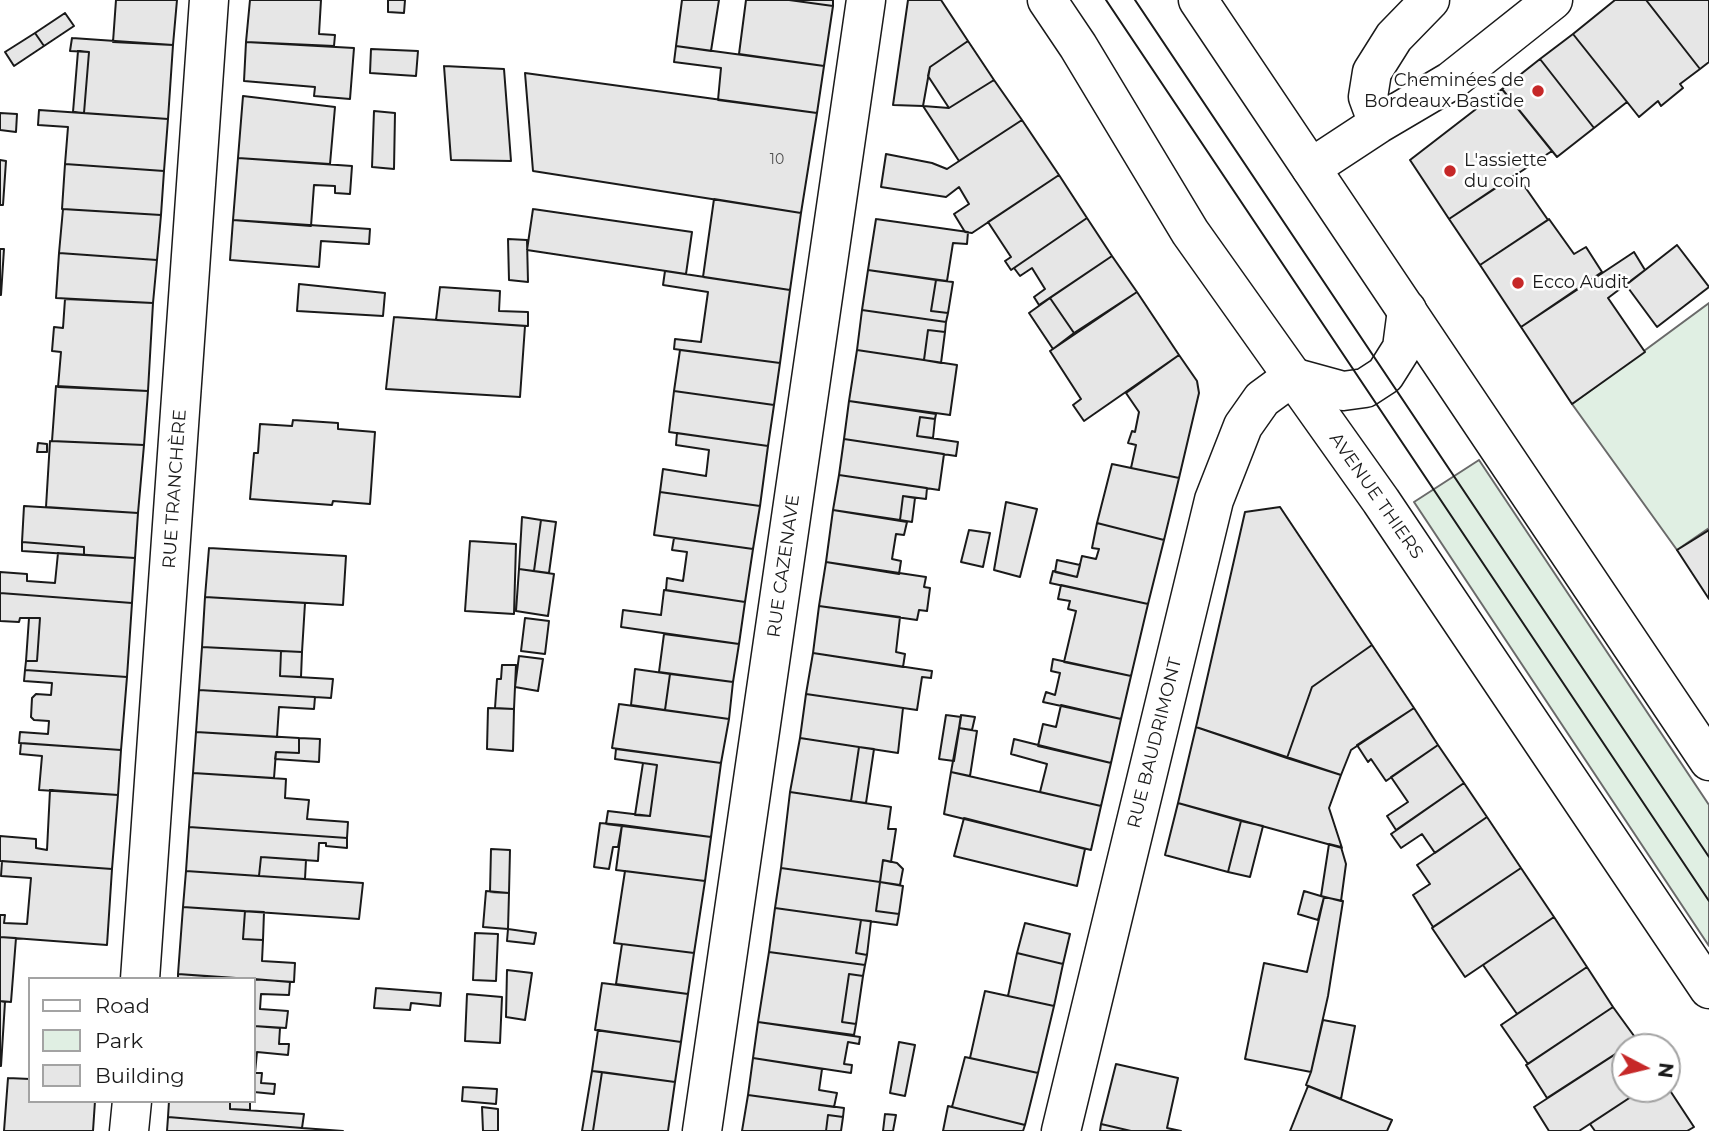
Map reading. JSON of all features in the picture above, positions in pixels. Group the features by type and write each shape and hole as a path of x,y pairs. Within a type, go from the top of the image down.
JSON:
{"street":[{"name":"RUE TRANCHÈRE","path":"140,977 209,0"},
{"name":"RUE CAZENAVE","path":"702,1131 866,0"},
{"name":"AVENUE THIERS","path":"1047,0 1078,46 1190,232 1381,501 1709,989"},
{"path":"1198,0 1709,761"},
{"path":"1378,124 1368,97 1372,72 1394,37 1430,0"},
{"path":"1311,168 1451,81 1553,0"},
{"path":"1292,377 1343,391 1365,388 1385,374 1402,348 1406,310"},
{"name":"RUE BAUDRIMONT","path":"1061,1131 1214,500 1243,426 1262,399 1292,377"},
{"path":"130,1131 132,1103"}],"green space":[{"path":"1709,303 1709,528 1677,550 1572,404"},
{"path":"1479,460 1709,805 1709,946 1414,502"}],"building":[{"path":"116,0 177,0 173,45 113,42"},
{"path":"250,0 321,0 319,34 335,35 334,46 246,42"},
{"path":"388,0 405,0 404,13 388,12"},
{"path":"682,0 719,0 711,51 676,46"},
{"path":"746,0 789,0 833,6 824,66 739,54"},
{"path":"789,0 833,0 833,6"},
{"path":"908,0 941,0 968,41 930,67 923,106 893,105"},
{"path":"1615,0 1646,0 1700,69 1680,84 1683,88 1661,106 1658,101 1639,117 1573,34"},
{"path":"1646,0 1709,0 1709,62 1700,69"},
{"path":"65,13 74,26 44,46 35,33"},
{"path":"35,33 44,46 14,66 5,52"},
{"path":"1573,34 1627,102 1594,128 1540,59"},
{"path":"72,38 173,45 168,119 84,113 89,52 70,51"},
{"path":"968,41 994,80 949,108 928,76 930,67"},
{"path":"246,42 354,48 350,99 314,96 315,87 244,81"},
{"path":"676,46 824,66 817,113 718,100 721,68 674,62"},
{"path":"371,49 418,51 416,76 370,73"},
{"path":"78,51 89,52 84,113 73,112"},
{"path":"1540,59 1594,128 1557,157 1502,89"},
{"path":"444,66 504,69 511,161 451,160"},
{"path":"525,73 817,113 801,213 533,171"},
{"path":"994,80 1022,120 959,161 923,106 949,108"},
{"path":"1502,89 1552,151 1449,219 1410,160"},
{"path":"243,96 335,107 330,164 238,158"},
{"path":"39,110 168,119 164,171 65,164 68,127 38,125"},
{"path":"374,111 395,113 394,169 372,167"},
{"path":"0,113 17,114 16,132 0,130"},
{"path":"1022,120 1059,175 972,233 965,232 954,214 969,204 959,187 946,197 881,187 886,154 932,163 947,169"},
{"path":"238,158 352,166 350,194 335,193 335,186 314,185 311,226 233,220"},
{"path":"0,160 6,161 3,205 0,205"},
{"path":"65,164 164,171 161,215 62,209"},
{"path":"1516,174 1548,220 1480,265 1449,219"},
{"path":"1059,175 1087,218 1011,270 1005,261 1011,257 988,222"},
{"path":"714,199 801,213 790,290 703,277"},
{"path":"63,209 161,215 157,260 59,253"},
{"path":"533,209 692,232 686,274 527,250"},
{"path":"1087,218 1112,256 1039,305 1034,297 1045,289 1032,268 1020,276 1014,268"},
{"path":"876,219 968,232 967,244 953,243 947,281 868,270"},
{"path":"1549,219 1574,254 1586,247 1602,272 1521,327 1480,265"},
{"path":"233,220 370,229 369,244 321,241 319,267 230,260"},
{"path":"508,239 527,240 528,282 509,280"},
{"path":"1677,245 1709,287 1657,327 1626,285"},
{"path":"0,249 4,249 1,295 0,295"},
{"path":"1634,252 1645,270 1608,298 1645,352 1572,404 1521,327"},
{"path":"59,253 157,260 153,303 56,298"},
{"path":"1112,256 1137,292 1074,333 1050,298"},
{"path":"868,270 936,280 931,311 948,313 946,322 862,310"},
{"path":"665,271 790,290 780,363 674,349 675,339 701,342 708,292 663,285"},
{"path":"936,280 953,282 948,313 931,311"},
{"path":"299,284 385,293 383,316 297,311"},
{"path":"440,287 500,291 499,311 528,312 528,326 436,320"},
{"path":"1137,292 1179,355 1084,421 1073,405 1081,399 1050,351"},
{"path":"1050,298 1074,333 1053,349 1029,313"},
{"path":"65,299 153,303 148,391 58,387 61,352 52,351 54,327 63,328"},
{"path":"862,310 946,322 945,332 928,330 924,360 857,350"},
{"path":"394,317 525,326 520,397 386,389"},
{"path":"928,330 945,332 941,363 924,360"},
{"path":"680,350 780,363 774,405 674,391"},
{"path":"857,350 957,365 950,415 849,401"},
{"path":"1179,355 1197,381 1199,393 1179,478 1131,468 1136,445 1128,443 1132,431 1135,432 1139,412 1126,393"},
{"path":"56,386 148,391 144,445 52,441"},
{"path":"674,391 774,405 768,446 669,432"},
{"path":"849,401 936,414 935,419 920,417 917,436 958,442 956,456 844,439"},
{"path":"920,417 935,419 933,438 917,436"},
{"path":"293,420 338,423 338,429 375,432 370,504 333,501 332,505 250,499 254,453 258,453 260,424 292,426"},
{"path":"677,433 768,446 760,506 660,492 663,469 706,476 709,450 676,445"},
{"path":"844,439 944,454 939,490 839,475"},
{"path":"50,441 144,445 138,513 46,507"},
{"path":"38,443 47,444 47,452 37,452"},
{"path":"1112,464 1179,478 1164,540 1097,523"},
{"path":"839,475 927,488 926,499 903,496 900,520 833,510"},
{"path":"660,492 760,506 753,549 654,535"},
{"path":"903,496 915,498 912,522 900,520"},
{"path":"1006,502 1037,509 1020,577 994,570"},
{"path":"24,506 138,513 135,558 84,555 84,547 22,542"},
{"path":"1280,507 1372,645 1312,687 1287,758 1196,727 1245,512"},
{"path":"833,510 907,522 904,535 896,534 892,559 901,561 899,574 826,562"},
{"path":"522,517 541,520 534,571 519,569"},
{"path":"541,520 556,522 549,573 534,571"},
{"path":"1097,523 1164,540 1148,604 1050,583 1053,571 1077,577 1082,556 1096,559 1099,549 1092,548"},
{"path":"969,530 990,533 983,567 961,562"},
{"path":"1709,530 1709,599 1677,550"},
{"path":"674,538 753,549 745,602 666,590 667,578 683,581 687,552 672,550"},
{"path":"470,541 516,544 514,614 465,611"},
{"path":"22,542 84,547 84,555 22,551"},
{"path":"209,548 346,556 343,605 205,597"},
{"path":"58,553 135,558 132,603 0,593 0,572 27,574 27,581 55,583"},
{"path":"1057,560 1080,565 1077,577 1055,572"},
{"path":"826,562 926,577 924,587 930,588 927,611 919,610 917,620 819,606"},
{"path":"519,569 554,574 548,616 516,611"},
{"path":"1061,585 1148,604 1131,676 1064,662 1076,611 1068,609 1070,601 1058,599"},
{"path":"664,590 745,602 739,644 621,627 623,610 661,615"},
{"path":"0,593 132,603 127,677 25,670 26,661 37,661 40,618 20,618 19,622 0,621"},
{"path":"205,597 305,603 302,652 202,647"},
{"path":"819,606 900,617 896,652 905,654 903,667 813,653"},
{"path":"29,618 40,618 37,661 26,661"},
{"path":"525,618 549,621 545,654 521,651"},
{"path":"664,634 739,644 733,682 659,672"},
{"path":"1372,645 1414,708 1351,750 1341,775 1287,758 1312,687"},
{"path":"202,647 281,651 280,676 333,679 331,698 199,690"},
{"path":"281,651 302,652 301,677 280,676"},
{"path":"813,653 932,671 931,678 922,677 917,710 806,694"},
{"path":"519,656 543,659 538,691 515,687"},
{"path":"1053,659 1131,676 1121,719 1043,702 1046,692 1055,695 1060,673 1051,671"},
{"path":"502,665 516,665 514,709 495,708 497,679 501,679"},
{"path":"635,669 670,674 665,710 631,705"},
{"path":"25,670 127,677 121,750 19,743 20,732 48,734 49,721 34,720 31,717 32,698 36,694 51,695 52,683 24,681"},
{"path":"670,674 733,682 729,719 665,710"},
{"path":"199,690 315,697 314,709 279,707 277,737 196,732"},
{"path":"806,694 903,708 898,753 800,738"},
{"path":"619,704 729,719 721,763 612,748"},
{"path":"1061,705 1121,719 1111,763 1038,746 1043,724 1056,727"},
{"path":"488,708 514,709 513,751 487,749"},
{"path":"1414,708 1438,745 1386,781 1371,759 1368,762 1357,745"},
{"path":"946,715 961,717 954,761 939,759"},
{"path":"961,715 975,717 972,730 959,728"},
{"path":"1196,727 1341,775 1329,808 1342,848 1178,803"},
{"path":"959,728 977,731 970,776 951,772"},
{"path":"196,732 299,738 299,753 276,752 274,778 193,773"},
{"path":"299,738 320,739 319,762 275,759 276,752 299,753"},
{"path":"800,738 859,747 851,801 790,792"},
{"path":"1014,739 1111,763 1101,806 1040,792 1047,764 1011,754"},
{"path":"21,743 121,750 118,795 39,790 42,756 20,754"},
{"path":"1438,745 1464,783 1396,830 1387,816 1408,802 1391,777"},
{"path":"859,747 874,749 866,803 851,801"},
{"path":"616,749 721,763 711,837 606,824 608,811 650,816 657,765 615,759"},
{"path":"643,763 657,765 650,816 635,815"},
{"path":"951,772 1101,806 1091,850 944,814"},
{"path":"193,773 286,779 285,798 309,800 307,819 348,822 347,838 189,827"},
{"path":"1464,783 1487,817 1435,853 1422,834 1401,848 1391,834"},
{"path":"50,790 118,795 112,869 0,861 0,836 36,839 36,848 47,850"},
{"path":"790,792 891,807 888,829 896,829 891,862 883,860 880,882 781,868"},
{"path":"1178,803 1241,821 1228,872 1165,855"},
{"path":"1487,817 1521,868 1433,927 1413,895 1430,884 1417,865"},
{"path":"964,818 1085,849 1077,886 954,856"},
{"path":"1241,821 1263,826 1250,877 1228,872"},
{"path":"600,823 622,825 618,847 613,847 609,869 594,867"},
{"path":"622,825 711,837 705,881 616,870"},
{"path":"189,827 347,838 347,848 319,843 318,861 261,857 259,876 186,871"},
{"path":"1329,844 1341,847 1346,864 1341,901 1321,896"},
{"path":"491,849 510,850 509,893 490,892"},
{"path":"261,857 306,860 305,879 259,876"},
{"path":"883,860 897,863 903,869 900,885 880,882"},
{"path":"2,861 112,869 107,945 0,937 0,915 5,915 4,923 27,924 31,878 1,876"},
{"path":"781,868 880,882 876,911 899,914 897,925 775,908"},
{"path":"1521,868 1554,917 1465,977 1432,928"},
{"path":"186,871 363,883 359,919 183,907"},
{"path":"625,871 705,881 694,953 614,943"},
{"path":"880,882 903,886 899,914 876,911"},
{"path":"486,891 509,893 508,929 483,927"},
{"path":"1304,891 1324,897 1318,920 1298,914"},
{"path":"1324,897 1343,901 1328,996 1311,1072 1245,1059 1264,963 1307,972"},
{"path":"183,907 245,911 243,939 263,940 262,961 295,963 294,982 256,979 256,977 178,974"},
{"path":"775,908 861,920 856,953 867,955 865,965 769,952"},
{"path":"245,911 264,912 263,940 243,939"},
{"path":"1554,917 1587,967 1517,1014 1483,965"},
{"path":"861,920 871,921 867,955 856,953"},
{"path":"1025,923 1070,934 1063,964 1017,953"},
{"path":"508,929 536,933 534,944 507,941"},
{"path":"475,933 498,934 496,981 473,980"},
{"path":"0,937 16,938 11,1002 0,1001"},
{"path":"622,944 694,953 688,994 616,984"},
{"path":"769,952 865,965 863,976 849,974 842,1022 856,1024 854,1035 758,1022"},
{"path":"1017,953 1063,964 1054,1006 1008,996"},
{"path":"1587,967 1613,1007 1528,1064 1501,1025"},
{"path":"507,970 532,973 525,1020 506,1017"},
{"path":"178,974 218,977 178,977"},
{"path":"849,974 863,976 856,1024 842,1022"},
{"path":"256,979 290,982 289,995 261,994 260,1009 288,1011 286,1028 256,1026"},
{"path":"602,983 688,994 681,1042 595,1030"},
{"path":"376,988 441,993 440,1006 411,1003 410,1010 374,1008"},
{"path":"985,991 1054,1006 1038,1073 970,1058"},
{"path":"467,994 502,997 500,1043 465,1041"},
{"path":"0,1001 5,1002 1,1066 0,1066"},
{"path":"1613,1007 1632,1033 1611,1033 1611,1057 1547,1098 1526,1065"},
{"path":"1323,1020 1355,1026 1341,1099 1306,1085"},
{"path":"758,1022 860,1037 859,1044 848,1042 844,1064 852,1065 851,1073 753,1058"},
{"path":"256,1026 280,1028 279,1044 289,1044 288,1055 257,1052 256,1062"},
{"path":"598,1030 681,1042 675,1082 592,1071"},
{"path":"899,1042 915,1045 905,1096 890,1093"},
{"path":"965,1057 1038,1073 1025,1125 952,1107"},
{"path":"1611,1057 1611,1103 1622,1103 1579,1131 1549,1131 1534,1107"},
{"path":"753,1058 822,1069 819,1090 837,1093 834,1107 748,1095"},
{"path":"1116,1064 1178,1078 1167,1128 1181,1131 1131,1131 1101,1124"},
{"path":"592,1071 602,1072 593,1131 582,1131"},
{"path":"602,1072 675,1082 668,1131 593,1131"},
{"path":"256,1073 262,1073 261,1083 275,1084 274,1094 256,1092"},
{"path":"8,1078 28,1079 28,1103 95,1103 93,1131 4,1131"},
{"path":"1308,1086 1392,1120 1387,1131 1290,1131"},
{"path":"463,1087 497,1089 496,1104 462,1101"},
{"path":"748,1095 844,1108 843,1117 828,1115 826,1131 742,1131"},
{"path":"169,1103 230,1103 230,1109 304,1114 302,1128 168,1117"},
{"path":"230,1103 250,1103 250,1110 230,1109"},
{"path":"1622,1103 1678,1103 1694,1127 1687,1131 1595,1131 1590,1124"},
{"path":"948,1106 1025,1125 1023,1131 943,1131"},
{"path":"482,1107 498,1109 498,1131 483,1131"},
{"path":"885,1114 896,1115 893,1131 883,1131"},
{"path":"828,1115 843,1117 841,1131 826,1131"},
{"path":"168,1117 302,1128 343,1131 167,1131"},
{"path":"1101,1124 1131,1131 1100,1131"}],"tram line":[{"path":"1106,0 1709,901"},
{"path":"1135,0 1709,857"}],"place":[{"name":"Cheminées de Bordeaux Bastide","path":"1538,91"},
{"name":"L'assiette du coin","path":"1450,171"},
{"name":"Ecco Audit","path":"1518,283"}]}
